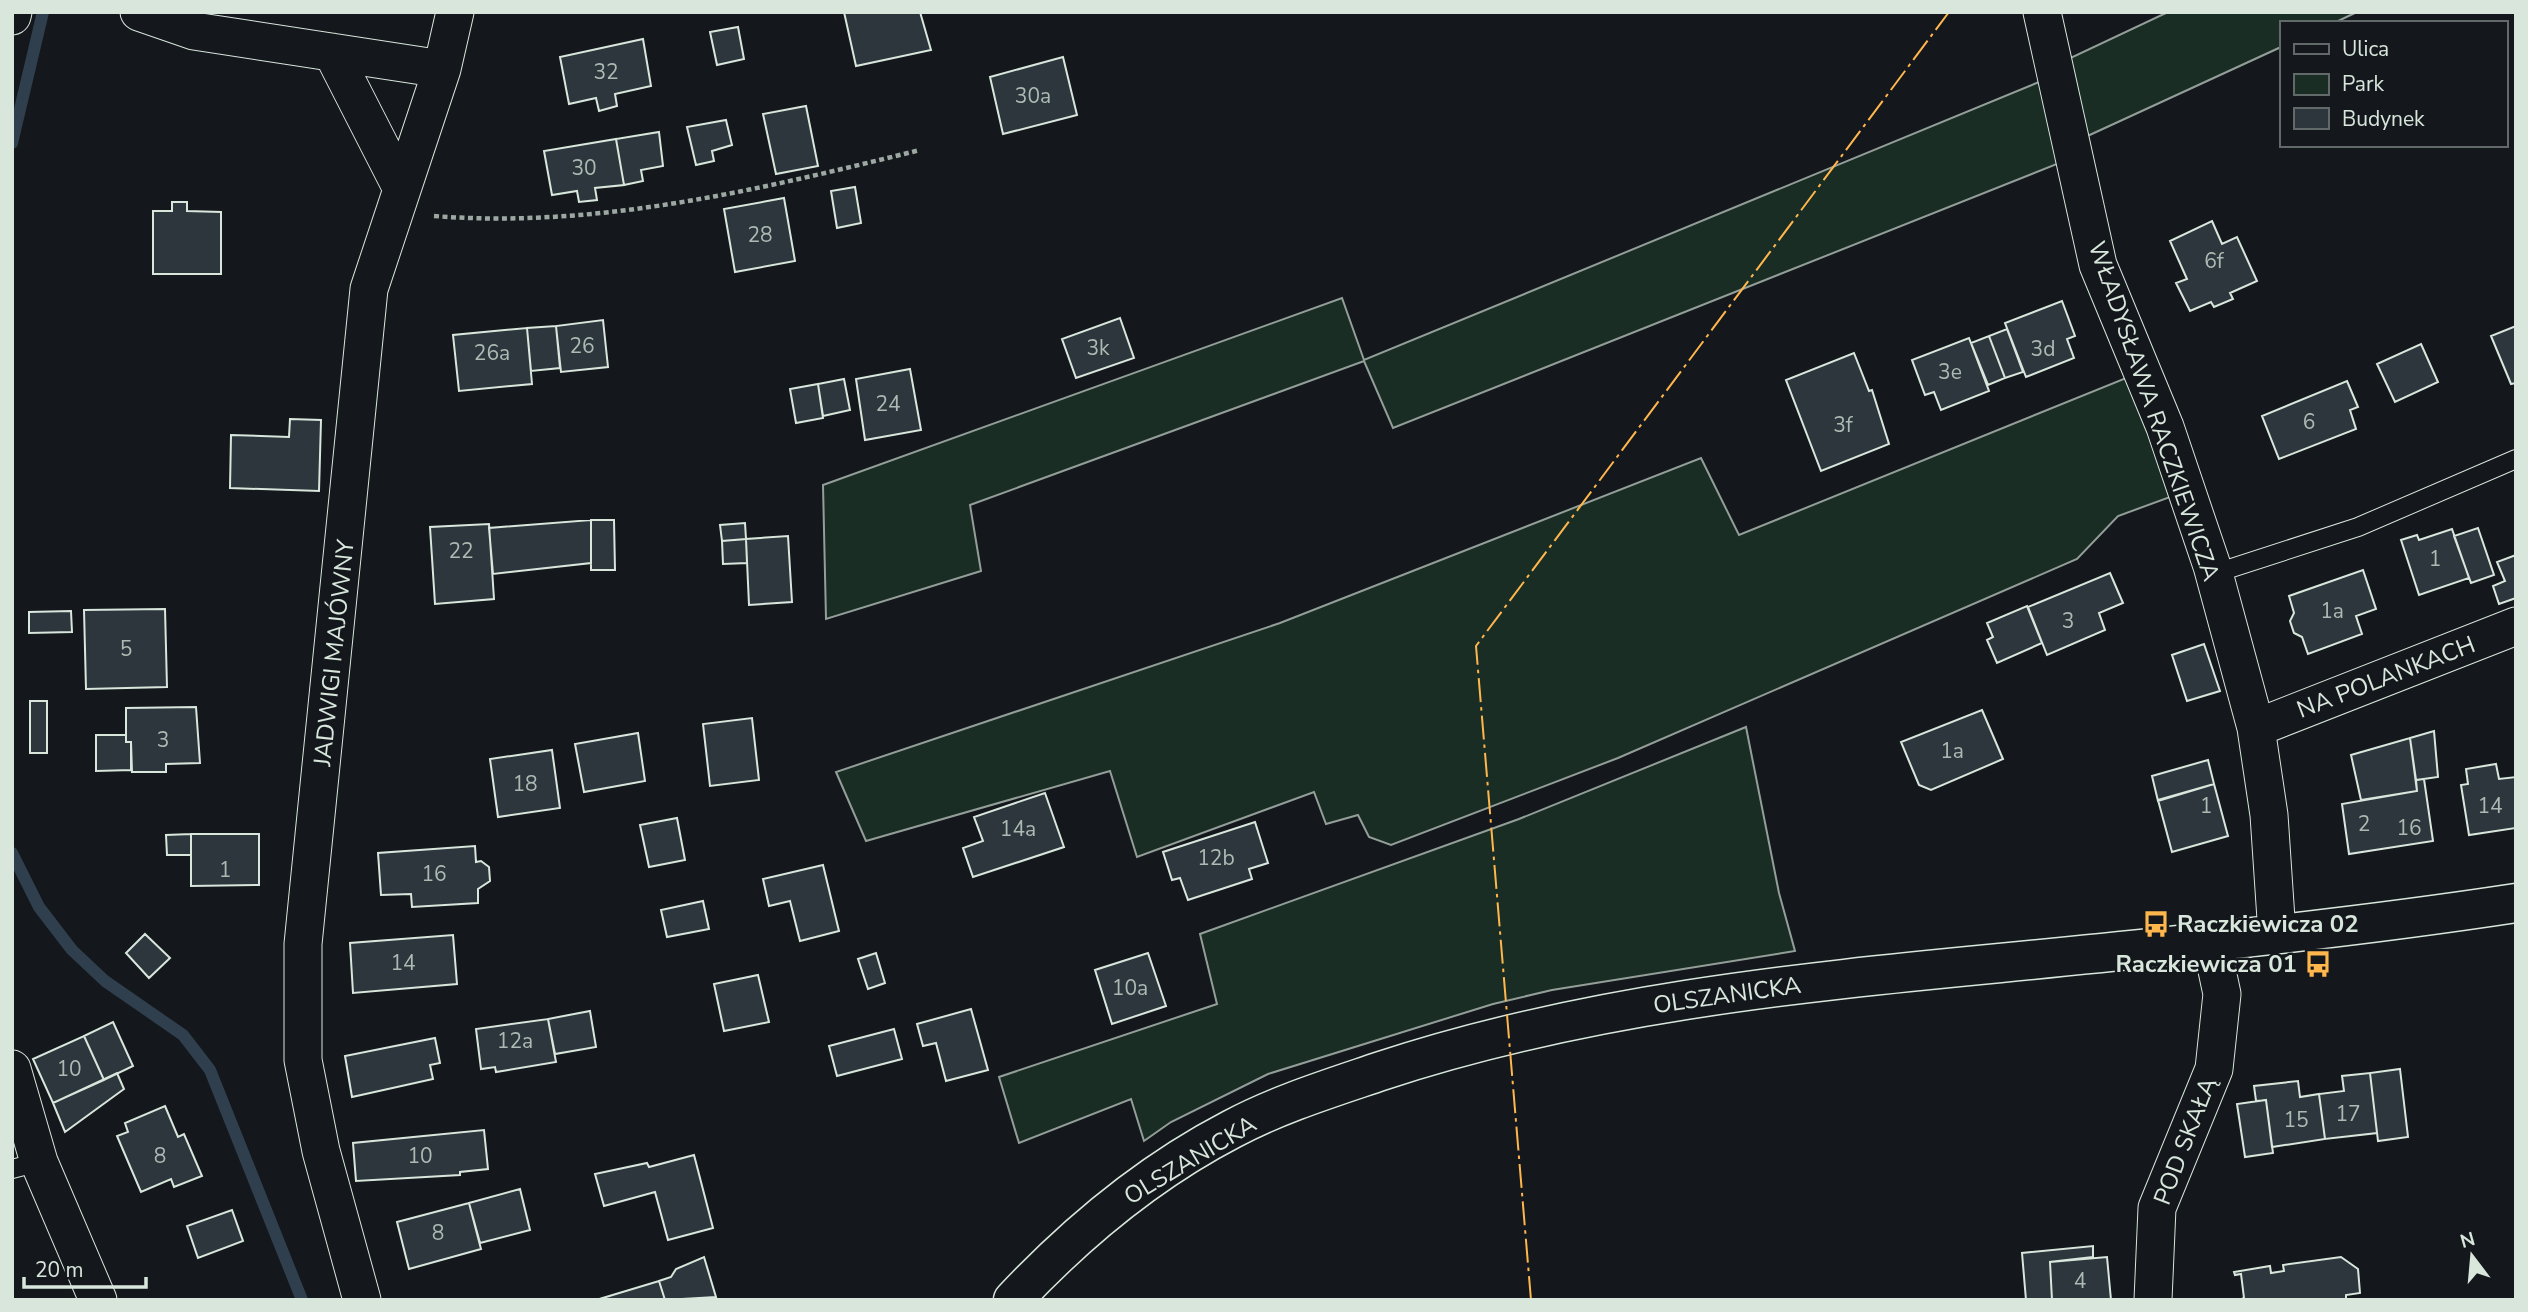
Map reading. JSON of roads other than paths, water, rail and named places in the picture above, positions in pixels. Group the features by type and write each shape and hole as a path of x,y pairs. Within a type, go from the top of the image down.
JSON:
{"street":[{"path":"139,12 194,32 442,69"},
{"name":"JADWIGI MAJÓWNY","path":"362,1300 321,1151 303,1060 303,944 369,289 442,69 455,12"},
{"name":"WŁADYSŁAWA RACZKIEWICZA","path":"2042,12 2098,265 2165,427 2213,574 2256,728 2269,815 2277,934"},
{"path":"332,52 398,201"},
{"name":"NA POLANKACH","path":"2256,728 2516,626"},
{"name":"OLSZANICKA","path":"1013,1300 1094,1221 1152,1177 1233,1128 1324,1090 1424,1057 1541,1027 1766,988 2211,942 2516,903"},
{"name":"POD SKAŁĄ","path":"2153,1300 2157,1208 2214,1069 2222,994 2211,942"},
{"path":"12,1069 26,1166 98,1300"}],"lane":[{"path":"2213,574 2358,527 2516,459"}],"waterway":[{"path":"12,143 43,12"},
{"path":"12,853 39,907 72,950 105,981 183,1035 210,1070 302,1300"}],"place":[{"name":"Raczkiewicza 02","path":"2156,924"},
{"name":"Raczkiewicza 01","path":"2318,964"}]}
